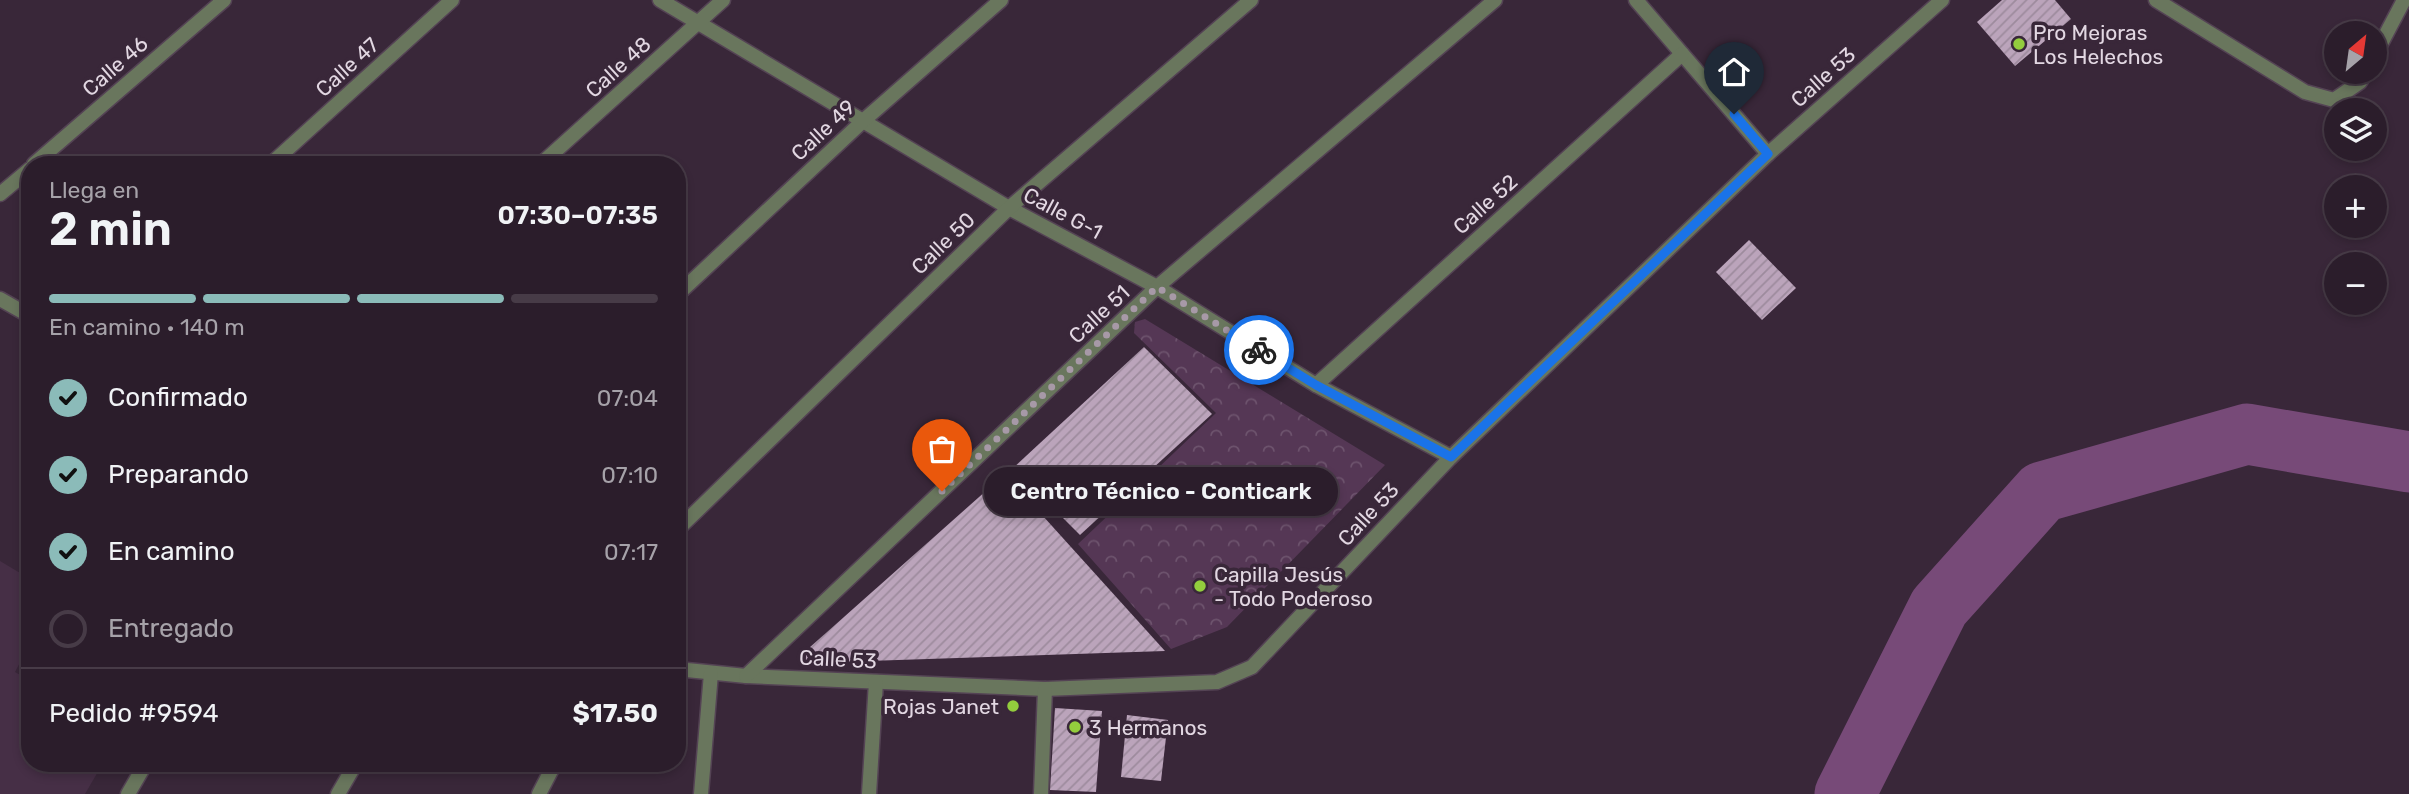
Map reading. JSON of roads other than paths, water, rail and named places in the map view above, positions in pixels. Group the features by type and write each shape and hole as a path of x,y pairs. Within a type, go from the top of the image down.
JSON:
{"street":[{"name":"Calle 46","path":"43,156 224,0"},
{"name":"Calle 47","path":"280,156 452,0"},
{"name":"Calle G-1","path":"660,0 1009,208 1157,287 1316,385 1451,457"},
{"name":"Calle 48","path":"550,156 723,0"},
{"name":"Calle 49","path":"686,287 863,121 1000,0"},
{"name":"Calle 50","path":"686,521 1009,208 1251,0"},
{"name":"Calle 51","path":"746,676 1157,287 1495,0"},
{"path":"1636,0 1768,154"},
{"name":"Calle 53","path":"686,669 746,676 1045,689 1217,682 1252,667 1451,457 1768,154 1942,0"},
{"path":"2156,0 2305,92 2334,100 2357,84"},
{"path":"2387,32 2404,0"},
{"name":"Calle 52","path":"1316,385 1682,54"},
{"path":"0,194 21,176"},
{"path":"0,299 21,311"},
{"path":"701,794 711,673"},
{"path":"869,794 876,682"},
{"path":"1041,794 1045,689"},
{"path":"128,794 141,772"},
{"path":"338,794 351,772"},
{"path":"539,794 550,772"}],"waterway":[{"path":"1845,794 1939,607 2042,492 2247,434 2409,462"}],"place":[{"name":"Pro Mejoras Los Helechos","path":"2019,44"},
{"name":"Centro Técnico - Conticark","path":"942,491"},
{"name":"Capilla Jesús - Todo Poderoso","path":"1200,586"},
{"name":"Rojas Janet","path":"1013,706"},
{"name":"3 Hermanos","path":"1075,727"}]}
